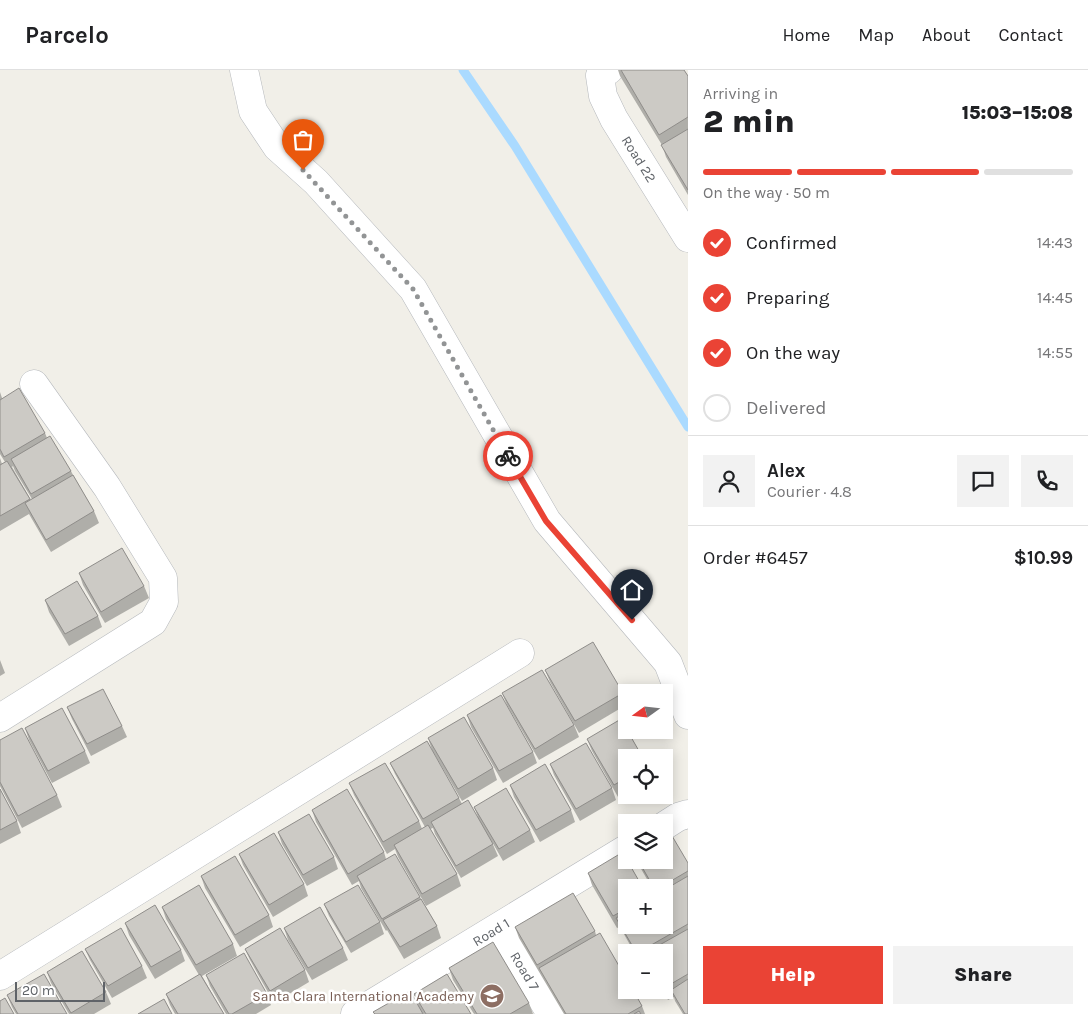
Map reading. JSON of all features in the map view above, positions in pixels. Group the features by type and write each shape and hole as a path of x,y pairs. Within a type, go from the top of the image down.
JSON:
{"street":[{"path":"244,70 253,111 277,147 316,182 413,289 546,521 668,663 688,715"},
{"name":"Road 22","path":"605,73 603,96 614,119 688,238"},
{"path":"0,718 153,622 164,602 163,578 106,487 34,384"},
{"path":"0,976 520,653"},
{"name":"Road 1","path":"355,1014 618,854"},
{"name":"Road 7","path":"499,928 551,1014"}],"building":[{"path":"621,70 684,70 688,76 688,117 659,135"},
{"path":"688,129 688,190 661,145"},
{"path":"19,388 45,433 4,457 0,449 0,400"},
{"path":"50,436 71,471 31,494 11,459"},
{"path":"7,461 30,499 0,516 0,465"},
{"path":"73,475 94,511 46,540 25,503"},
{"path":"122,548 144,586 101,612 79,573"},
{"path":"77,581 98,616 65,634 45,600"},
{"path":"593,642 618,684 618,696 575,721 545,670"},
{"path":"542,670 574,725 535,749 502,693"},
{"path":"103,689 122,726 87,744 67,707"},
{"path":"501,695 533,752 499,771 467,715"},
{"path":"62,708 85,751 48,771 25,728"},
{"path":"464,717 493,768 458,789 428,738"},
{"path":"618,721 618,739 632,739 638,749 618,749 618,783 614,785 587,739"},
{"path":"22,728 57,795 18,816 0,782 0,740"},
{"path":"427,741 459,798 423,819 390,763"},
{"path":"586,743 612,788 576,809 550,764"},
{"path":"385,763 419,821 383,842 349,783"},
{"path":"545,764 571,810 536,830 510,785"},
{"path":"506,788 530,830 499,849 474,807"},
{"path":"0,789 17,821 0,830"},
{"path":"347,789 384,852 348,874 312,810"},
{"path":"468,800 493,844 456,866 431,822"},
{"path":"309,814 334,857 303,875 278,832"},
{"path":"428,825 457,874 422,894 394,845"},
{"path":"274,833 304,884 269,905 239,854"},
{"path":"673,838 688,863 688,871 673,880 649,879 643,869 673,869"},
{"path":"395,854 420,897 382,919 357,876"},
{"path":"618,855 618,869 632,869 638,879 618,879 618,913 613,916 588,873"},
{"path":"235,856 269,915 235,935 201,876"},
{"path":"688,876 688,924 673,933 673,885"},
{"path":"199,885 233,944 196,965 162,907"},
{"path":"358,885 380,922 346,942 324,904"},
{"path":"573,893 595,931 537,965 515,927"},
{"path":"421,899 437,926 400,947 383,920"},
{"path":"155,905 181,950 151,967 125,923"},
{"path":"320,907 343,948 308,968 284,928"},
{"path":"121,928 142,966 108,986 85,949"},
{"path":"280,928 305,970 270,991 245,949"},
{"path":"688,929 688,974 673,983 673,944 661,944"},
{"path":"600,933 618,964 618,999 638,999 642,1006 628,1014 566,1014 539,968"},
{"path":"625,934 670,934 653,944 631,944"},
{"path":"493,942 529,1003 510,1014 477,1014 449,968"},
{"path":"82,951 106,992 71,1013 47,972"},
{"path":"244,953 267,994 229,1014 206,975"},
{"path":"44,974 67,1014 18,1014 7,995"},
{"path":"200,974 224,1014 178,1014 166,994"},
{"path":"447,974 471,1014 426,1014 414,994"},
{"path":"688,979 688,1014 685,1014 673,993 673,989"},
{"path":"410,991 423,1014 375,1014 373,1012"},
{"path":"5,998 14,1014 0,1014 0,1001"},
{"path":"164,999 172,1014 138,1014"}],"waterway":[{"path":"463,70 515,146 688,427"}],"way so far":[{"path":"303,170 413,289 508,456"}],"place":[{"name":"Santa Clara International Academy","path":"492,996"}],"route":[{"path":"508,456 546,521 632,620"}]}
